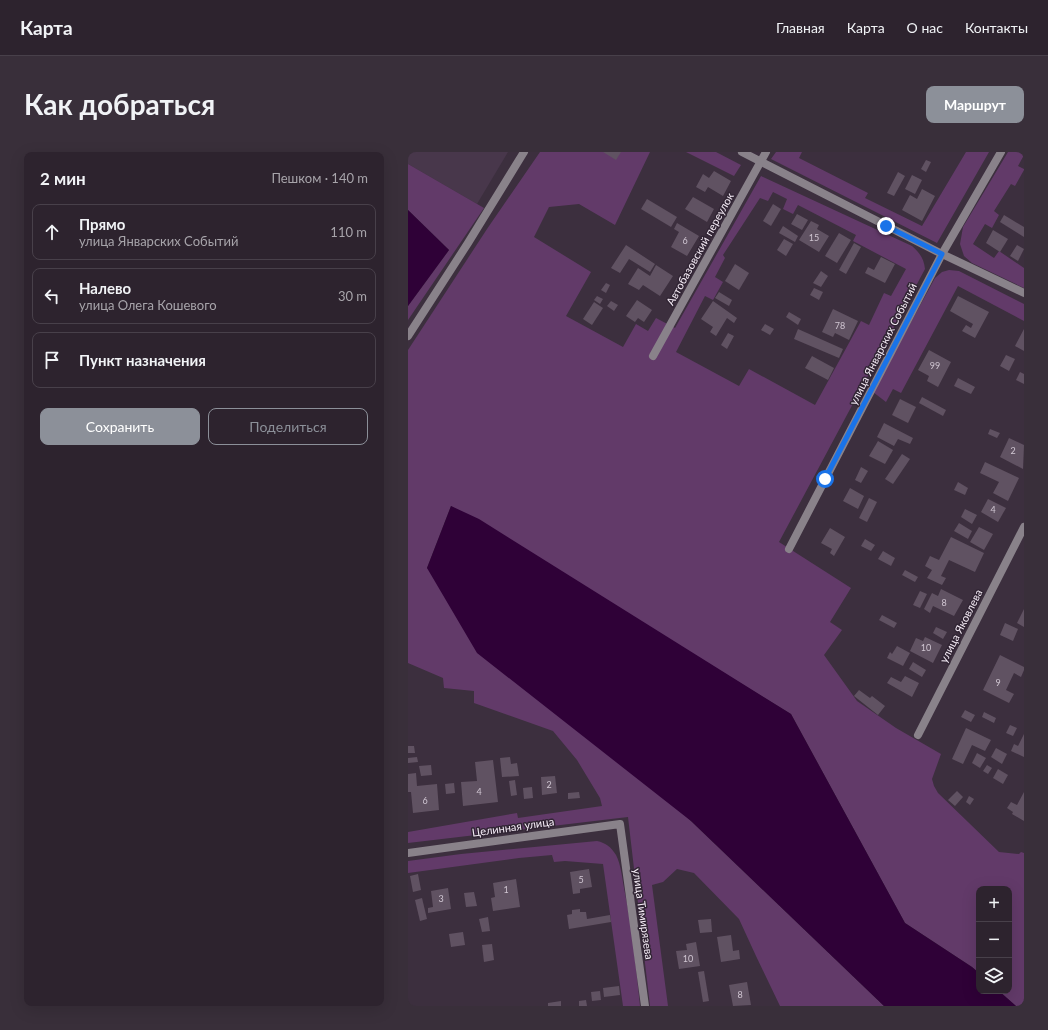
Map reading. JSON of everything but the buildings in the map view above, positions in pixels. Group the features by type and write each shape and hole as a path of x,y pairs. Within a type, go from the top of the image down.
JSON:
{"street":[{"path":"408,336 524,152"},
{"path":"742,152 942,254 1024,293"},
{"name":"Автобазовский переулок","path":"653,356 766,152"},
{"name":"улица Январских Событий","path":"789,549 942,254 1001,152"},
{"name":"улица Яковлева","path":"918,735 1024,527"},
{"name":"Целинная улица","path":"408,852 620,824"},
{"name":"улица Тимирязева","path":"620,824 645,1006"}],"shaded area":[{"path":"408,152 508,152 477,204 408,164"},
{"path":"540,152 650,152 615,225 579,204 549,207 534,237 591,272 566,316 623,347 636,324 648,331 656,318 675,328 761,176 912,246 923,259 925,269 779,542 851,588 830,622 842,630 824,655 857,701 896,728 941,754 932,779 938,793 999,852 1024,853 1024,1006 1016,1006 1002,994 1012,994 1012,886 976,886 976,970 905,923 791,714 451,506 427,568 884,1006 780,1006 739,919 694,873 677,869 663,882 652,885 668,1006 650,1006 628,817 408,843 408,832 517,813 518,818 602,806 600,798 577,760 553,731 474,703 474,691 444,688 443,678 408,663 408,350 487,229","holes":["773,192 787,199 783,209 793,214 798,205 856,235 853,241 906,269 891,296 884,293 869,325 861,321 815,405 749,369 739,386 676,352 705,296 713,300 723,282 715,277 725,258 723,255 760,198 768,201"]},
{"path":"686,152 716,152 741,165 734,176"},
{"path":"776,152 802,152 799,158 868,193 865,198 922,226 966,152 989,152 937,243 771,159"},
{"path":"1008,152 1024,152 1018,166 1024,170 1015,186 1011,184 994,211 999,215 992,228 985,224 973,244 994,258 999,251 1024,268 1024,288 972,263 964,256 960,244 963,227"},
{"path":"408,164 484,208 408,320 408,306 449,250 408,210"},
{"path":"408,210 449,250 408,306"},
{"path":"949,270 959,271 1024,304 1024,321 958,286 901,393 893,389 886,402 873,392 935,278 942,272"},
{"path":"451,506 479,519 791,714 905,923 976,970 976,994 1002,994 1016,1006 884,1006 691,821 477,653 427,568"},
{"path":"597,841 606,844 618,859 632,932 640,1006 623,1006 603,864 565,861 554,862 552,855 408,873 408,861 461,854"}],"route":[{"path":"825,479 942,254 886,226"}]}
